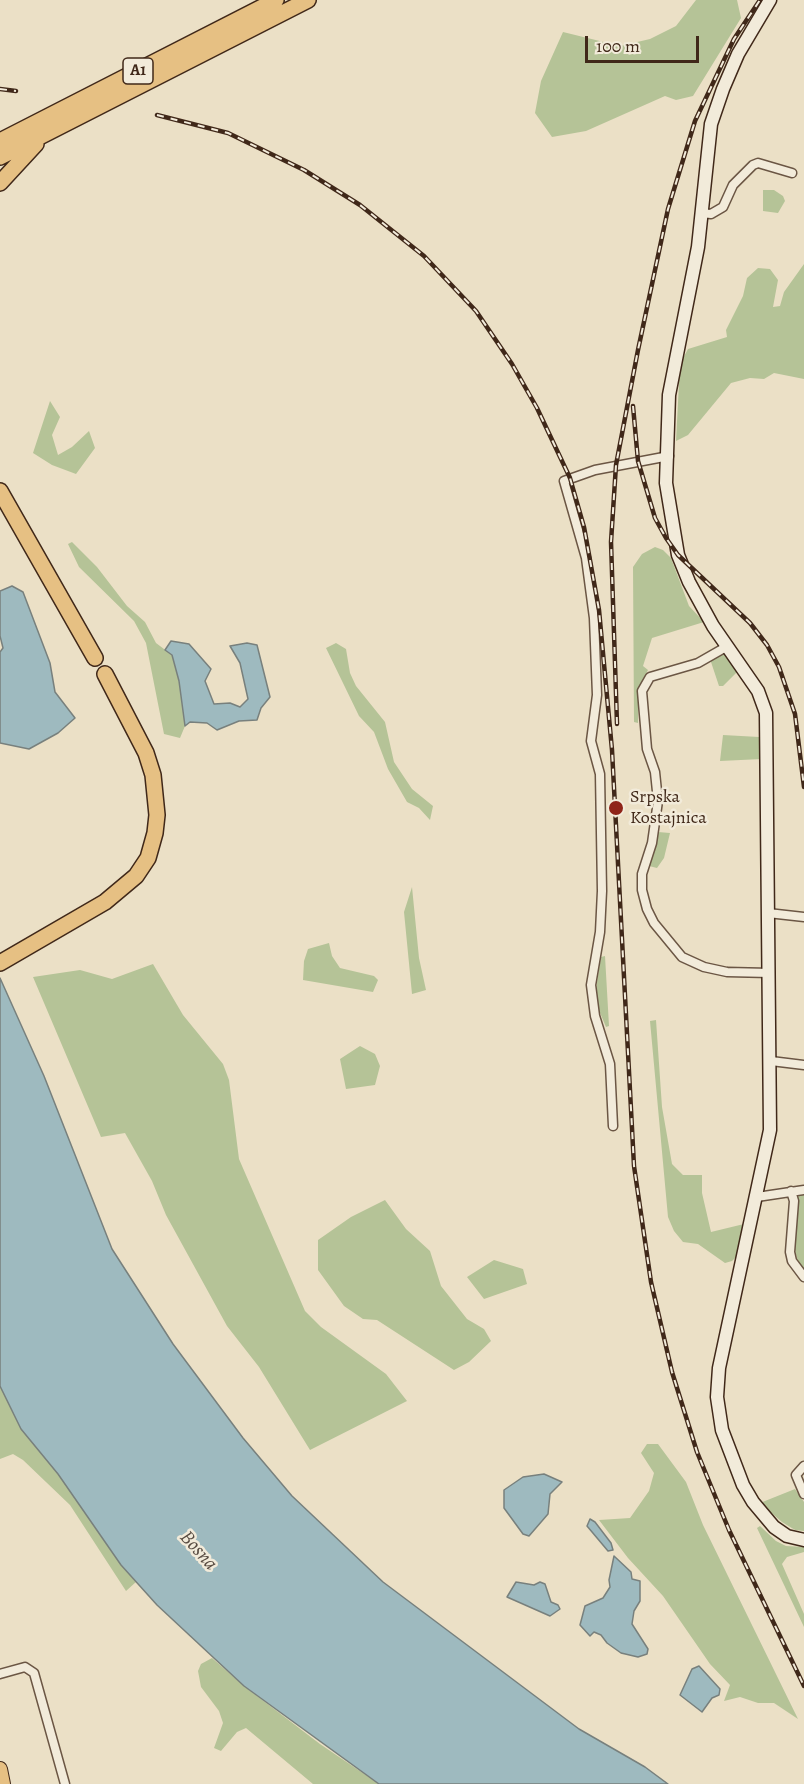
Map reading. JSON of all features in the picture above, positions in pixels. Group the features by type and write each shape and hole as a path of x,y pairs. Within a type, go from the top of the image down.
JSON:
{"highway":[{"name":"A1","path":"0,141 276,0"},
{"name":"A1","path":"0,157 308,0"},
{"path":"0,183 35,144 55,129"},
{"path":"0,491 95,658"},
{"path":"0,504 34,552"},
{"path":"0,963 105,902 136,876 148,858 155,833 156,806 153,775 146,753 105,674"}],"main road":[{"path":"770,0 738,54 711,124 698,247 669,395 669,456 666,483 678,555 699,604 726,647 753,683 765,708 770,973 770,1130 719,1368 718,1415 742,1485 761,1515 781,1533 804,1540"},
{"path":"0,1769 3,1784"}],"street":[{"path":"701,213 711,214 723,207 732,185 753,165 758,163 792,173"},
{"path":"613,1126 610,1064 595,1016 591,985 600,932 602,891 600,774 591,741 596,715 598,673 594,618 585,549 564,481 595,470 669,456"},
{"path":"726,647 698,663 657,674 644,683 641,701 646,749 655,772 658,801 652,843 642,874 642,890 654,923 682,957 704,967 727,972 770,973"},
{"path":"768,913 804,917"},
{"path":"771,1061 804,1065"},
{"path":"757,1197 804,1190"},
{"path":"791,1191 793,1217 790,1252 792,1261 804,1276"},
{"path":"804,1466 796,1475 804,1494"},
{"path":"0,1674 25,1667 34,1673 65,1784"}],"green space":[{"path":"696,0 737,0 741,18 693,96 676,100 665,96 586,131 552,137 535,113 541,81 563,32 620,46 650,39 676,26"},
{"path":"763,190 774,190 783,196 785,201 778,213 763,211"},
{"path":"804,264 804,379 774,373 764,379 750,378 731,383 688,435 676,441 680,364 688,349 727,337 726,330 743,296 747,278 758,268 770,269 778,280 773,307 780,306 784,292"},
{"path":"50,401 60,417 52,435 58,455 72,447 89,431 95,448 76,474 52,465 33,453"},
{"path":"72,542 97,567 127,606 145,622 156,643 172,655 179,681 185,726 180,738 164,734 146,643 134,621 79,567 68,544"},
{"path":"655,547 663,550 671,558 689,606 704,622 652,638 643,666 648,670 638,689 638,723 634,722 633,567 642,554"},
{"path":"336,643 346,649 350,673 356,686 385,722 394,762 412,789 433,806 430,820 419,808 407,802 388,769 374,732 359,716 326,648"},
{"path":"723,653 737,672 723,686 719,686 710,659"},
{"path":"723,735 759,737 762,759 720,761"},
{"path":"658,832 670,833 664,858 657,868 649,866"},
{"path":"412,887 419,958 426,990 412,994 404,912"},
{"path":"329,943 332,956 340,968 374,976 378,980 373,992 303,980 304,961 308,949"},
{"path":"605,956 609,1026 606,1027 598,1008 596,989 601,957"},
{"path":"153,964 183,1015 223,1064 229,1080 239,1159 305,1311 321,1327 386,1374 407,1401 310,1450 259,1367 227,1326 166,1215 152,1181 125,1133 101,1137 33,977 80,970 112,979"},
{"path":"656,1020 662,1107 672,1164 683,1175 702,1175 702,1193 711,1232 744,1224 738,1255 732,1261 725,1263 698,1244 683,1242 674,1231 668,1217 650,1021"},
{"path":"360,1046 375,1054 380,1066 375,1085 346,1089 340,1059"},
{"path":"804,1193 804,1271 799,1266 794,1246 798,1213 796,1194"},
{"path":"385,1200 406,1229 430,1251 441,1286 467,1319 484,1329 491,1341 469,1362 454,1370 377,1320 363,1319 344,1306 318,1270 318,1240 351,1217"},
{"path":"494,1260 523,1269 527,1284 484,1299 467,1277"},
{"path":"0,1386 21,1429 58,1474 121,1565 136,1582 126,1591 70,1505 23,1460 13,1454 0,1459"},
{"path":"647,1444 658,1444 686,1482 703,1525 798,1719 774,1703 758,1703 740,1697 724,1701 730,1685 710,1664 663,1596 628,1558 599,1520 630,1518 649,1491 654,1473 641,1453"},
{"path":"795,1489 804,1502 804,1531 795,1530 782,1522 760,1503"},
{"path":"760,1526 776,1541 786,1546 804,1547 804,1552 787,1557 782,1564 804,1614 804,1627 757,1528"},
{"path":"212,1658 244,1686 320,1744 379,1784 313,1784 246,1728 237,1732 221,1751 214,1748 223,1723 219,1711 201,1687 198,1671 201,1664"}],"water":[{"path":"12,586 23,592 50,663 55,692 75,718 58,733 29,749 0,743 0,652 3,648 0,636 0,591"},
{"path":"171,641 189,644 211,669 205,681 214,704 230,703 240,707 248,699 240,663 230,646 247,643 257,645 270,697 261,708 257,720 239,721 217,730 207,723 190,722 185,726 179,681 172,655 165,650"},
{"name":"Bosna","path":"0,978 44,1076 112,1249 173,1344 243,1438 292,1496 383,1582 579,1729 645,1767 668,1784 379,1784 244,1686 157,1605 121,1565 58,1474 21,1429 0,1386"},
{"path":"544,1474 562,1482 550,1494 548,1514 529,1536 523,1534 504,1508 504,1490 523,1477"},
{"path":"590,1519 611,1543 613,1550 608,1551 587,1526"},
{"path":"614,1556 631,1572 632,1579 640,1581 640,1601 634,1611 632,1624 648,1649 647,1654 638,1657 621,1653 607,1643 601,1635 594,1632 590,1636 580,1625 585,1606 603,1598 610,1587 609,1580"},
{"path":"516,1582 545,1584 551,1602 558,1605 560,1609 550,1616 507,1597"},
{"path":"699,1666 720,1689 719,1695 712,1698 702,1712 680,1695 692,1669"}],"railway":[{"path":"617,724 611,542 616,465 638,350 668,209 695,121 734,39 760,0"},
{"path":"0,89 16,91"},
{"path":"157,115 228,133 304,170 360,205 424,256 476,311 512,364 537,408 570,478 584,527 599,610 612,750 634,1166 651,1282 672,1372 697,1452 729,1530 804,1686"},
{"path":"633,406 638,461 655,518 666,538 678,555 750,623 767,645 779,667 795,714 804,787"}],"place":[{"name":"Srpska Kostajnica","path":"616,808"}]}
